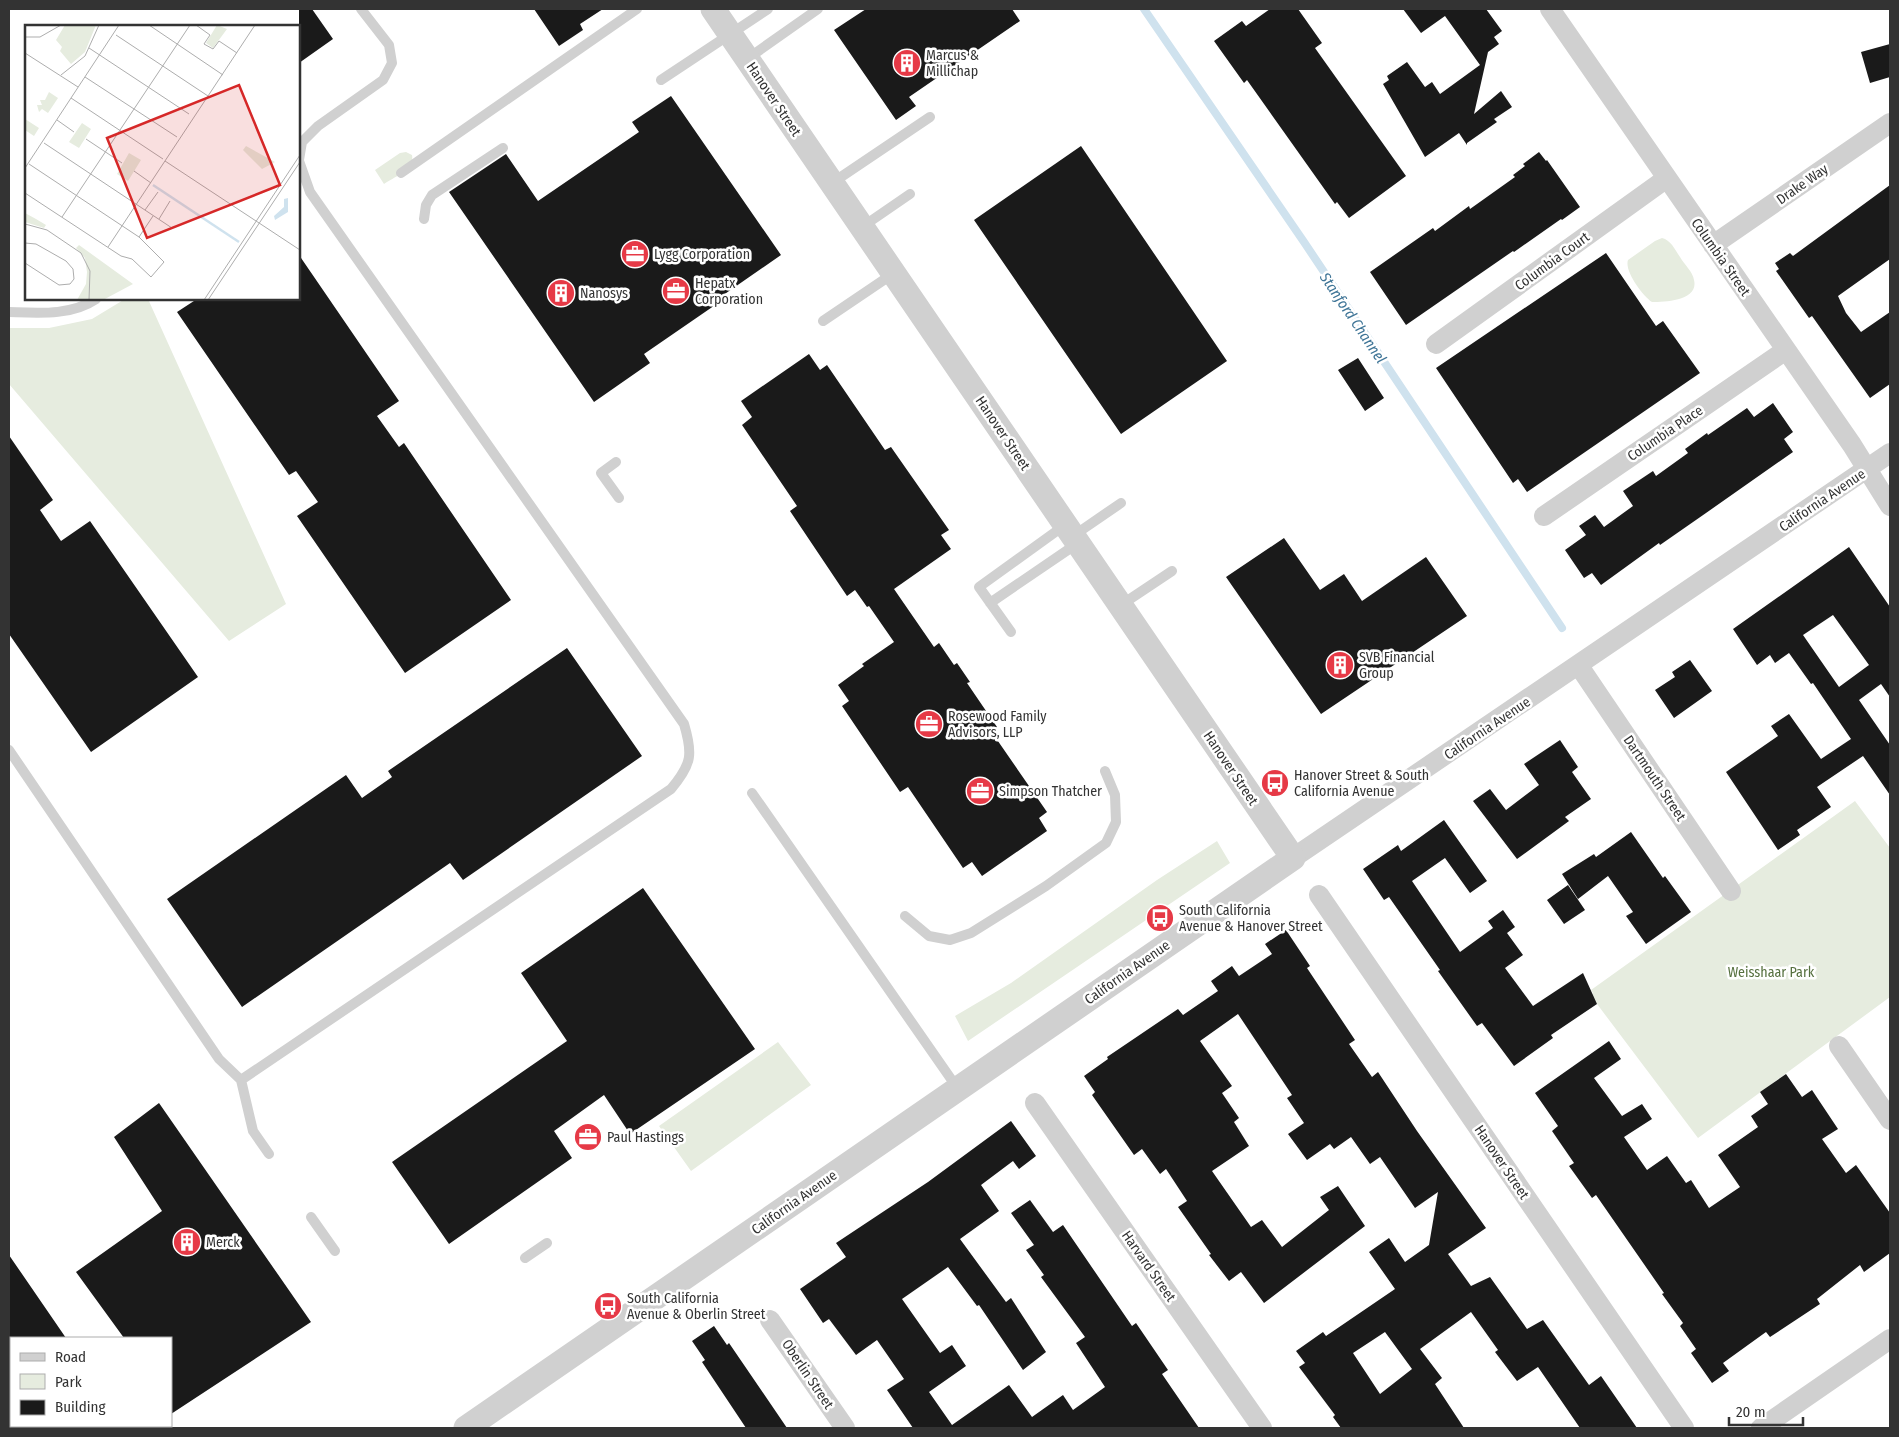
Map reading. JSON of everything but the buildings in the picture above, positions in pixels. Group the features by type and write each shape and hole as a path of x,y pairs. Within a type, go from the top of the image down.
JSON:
{"street":[{"name":"Hanover Street","path":"713,9 1293,858"},
{"name":"Columbia Street","path":"1550,9 1852,445 1890,506"},
{"name":"Drake Way","path":"1713,245 1890,123"},
{"name":"Columbia Court","path":"1436,344 1667,178"},
{"name":"Columbia Place","path":"1544,516 1786,350"},
{"name":"California Avenue","path":"466,1428 1293,858 1579,666 1890,453"},
{"name":"Dartmouth Street","path":"1579,666 1731,891"},
{"name":"Hanover Street","path":"1319,895 1684,1428"},
{"path":"1839,1046 1890,1120"},
{"name":"Harvard Street","path":"1035,1103 1262,1428"},
{"name":"Oberlin Street","path":"770,1320 845,1428"},
{"path":"1761,1428 1890,1339"}],"lane":[{"path":"300,154 302,142 318,126 383,80 392,63 389,45 361,9"},
{"path":"401,173 637,9"},
{"path":"661,80 768,9"},
{"path":"747,59 818,9"},
{"path":"832,183 930,117"},
{"path":"424,219 426,205 432,195 503,148"},
{"path":"240,1080 671,789 682,776 688,763 691,745 684,724 310,192 300,163"},
{"path":"862,227 910,194"},
{"path":"823,321 894,273"},
{"path":"9,312 51,313 86,306 95,300"},
{"path":"616,462 601,473 619,498"},
{"path":"1011,632 979,587 1072,534 1121,503"},
{"path":"990,603 1072,534"},
{"path":"1121,606 1172,571"},
{"path":"9,750 219,1059 240,1080 253,1131 269,1154"},
{"path":"905,916 929,936 950,940 971,933 1046,886 1106,843 1116,822 1115,795 1105,771"},
{"path":"752,793 958,1089"},
{"path":"311,1217 335,1252"},
{"path":"525,1258 547,1243"}],"green space":[{"path":"406,152 412,155 410,164 403,172 384,184 375,170 400,153"},
{"path":"1662,238 1670,243 1690,271 1694,280 1694,287 1687,296 1673,300 1652,302 1639,289 1631,277 1628,260"},
{"path":"123,300 148,300 286,604 229,641 9,384 9,328 49,328 92,319"},
{"name":"Weisshaar Park","path":"1855,801 1890,848 1890,997 1698,1138 1591,996 1593,993 1591,990"},
{"path":"1217,841 1230,863 968,1041 955,1016 1011,983 1157,880"},
{"path":"778,1042 811,1085 691,1171 659,1126"}],"waterway":[{"name":"Stanford Channel","path":"1144,9 1304,242 1562,628"}],"place":[{"name":"Marcus & Millichap","path":"907,63"},
{"name":"Lygg Corporation","path":"635,254"},
{"name":"Hepatx Corporation","path":"676,291"},
{"name":"Nanosys","path":"561,293"},
{"name":"SVB Financial Group","path":"1340,665"},
{"name":"Rosewood Family Advisors, LLP","path":"929,724"},
{"name":"Hanover Street & South California Avenue","path":"1275,783"},
{"name":"Simpson Thatcher","path":"980,791"},
{"name":"South California Avenue & Hanover Street","path":"1160,918"},
{"name":"Paul Hastings","path":"588,1137"},
{"name":"Merck","path":"187,1242"},
{"name":"South California Avenue & Oberlin Street","path":"608,1306"}]}
